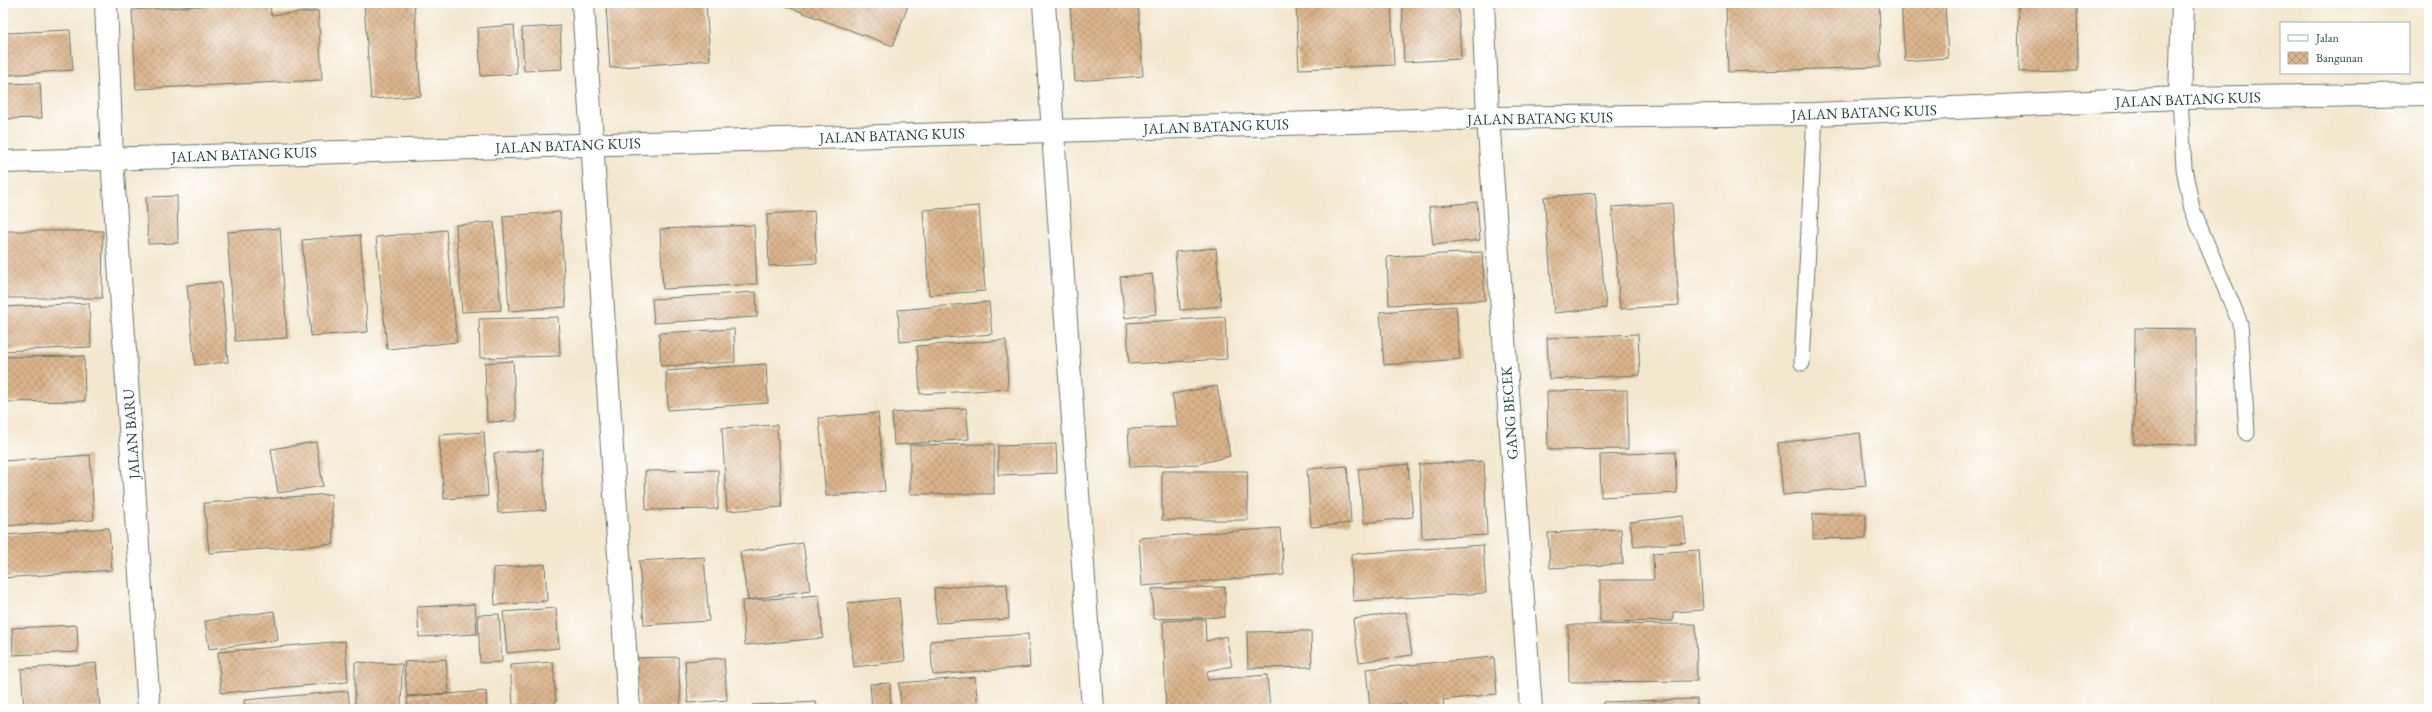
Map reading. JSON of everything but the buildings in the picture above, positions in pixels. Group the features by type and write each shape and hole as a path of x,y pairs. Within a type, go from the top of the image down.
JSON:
{"street":[{"name":"JALAN BARU","path":"106,3 112,158 149,709"},
{"path":"583,3 629,709"},
{"path":"1044,3 1093,709"},
{"name":"GANG BECEK","path":"1483,3 1488,118 1531,709"},
{"path":"2180,98 2183,3"},
{"name":"JALAN BATANG KUIS","path":"3,162 1488,118 1815,114 2180,98 2429,94"}],"lane":[{"path":"2180,98 2184,168 2192,209 2240,323 2247,433"},
{"path":"1802,363 1815,114"}]}
